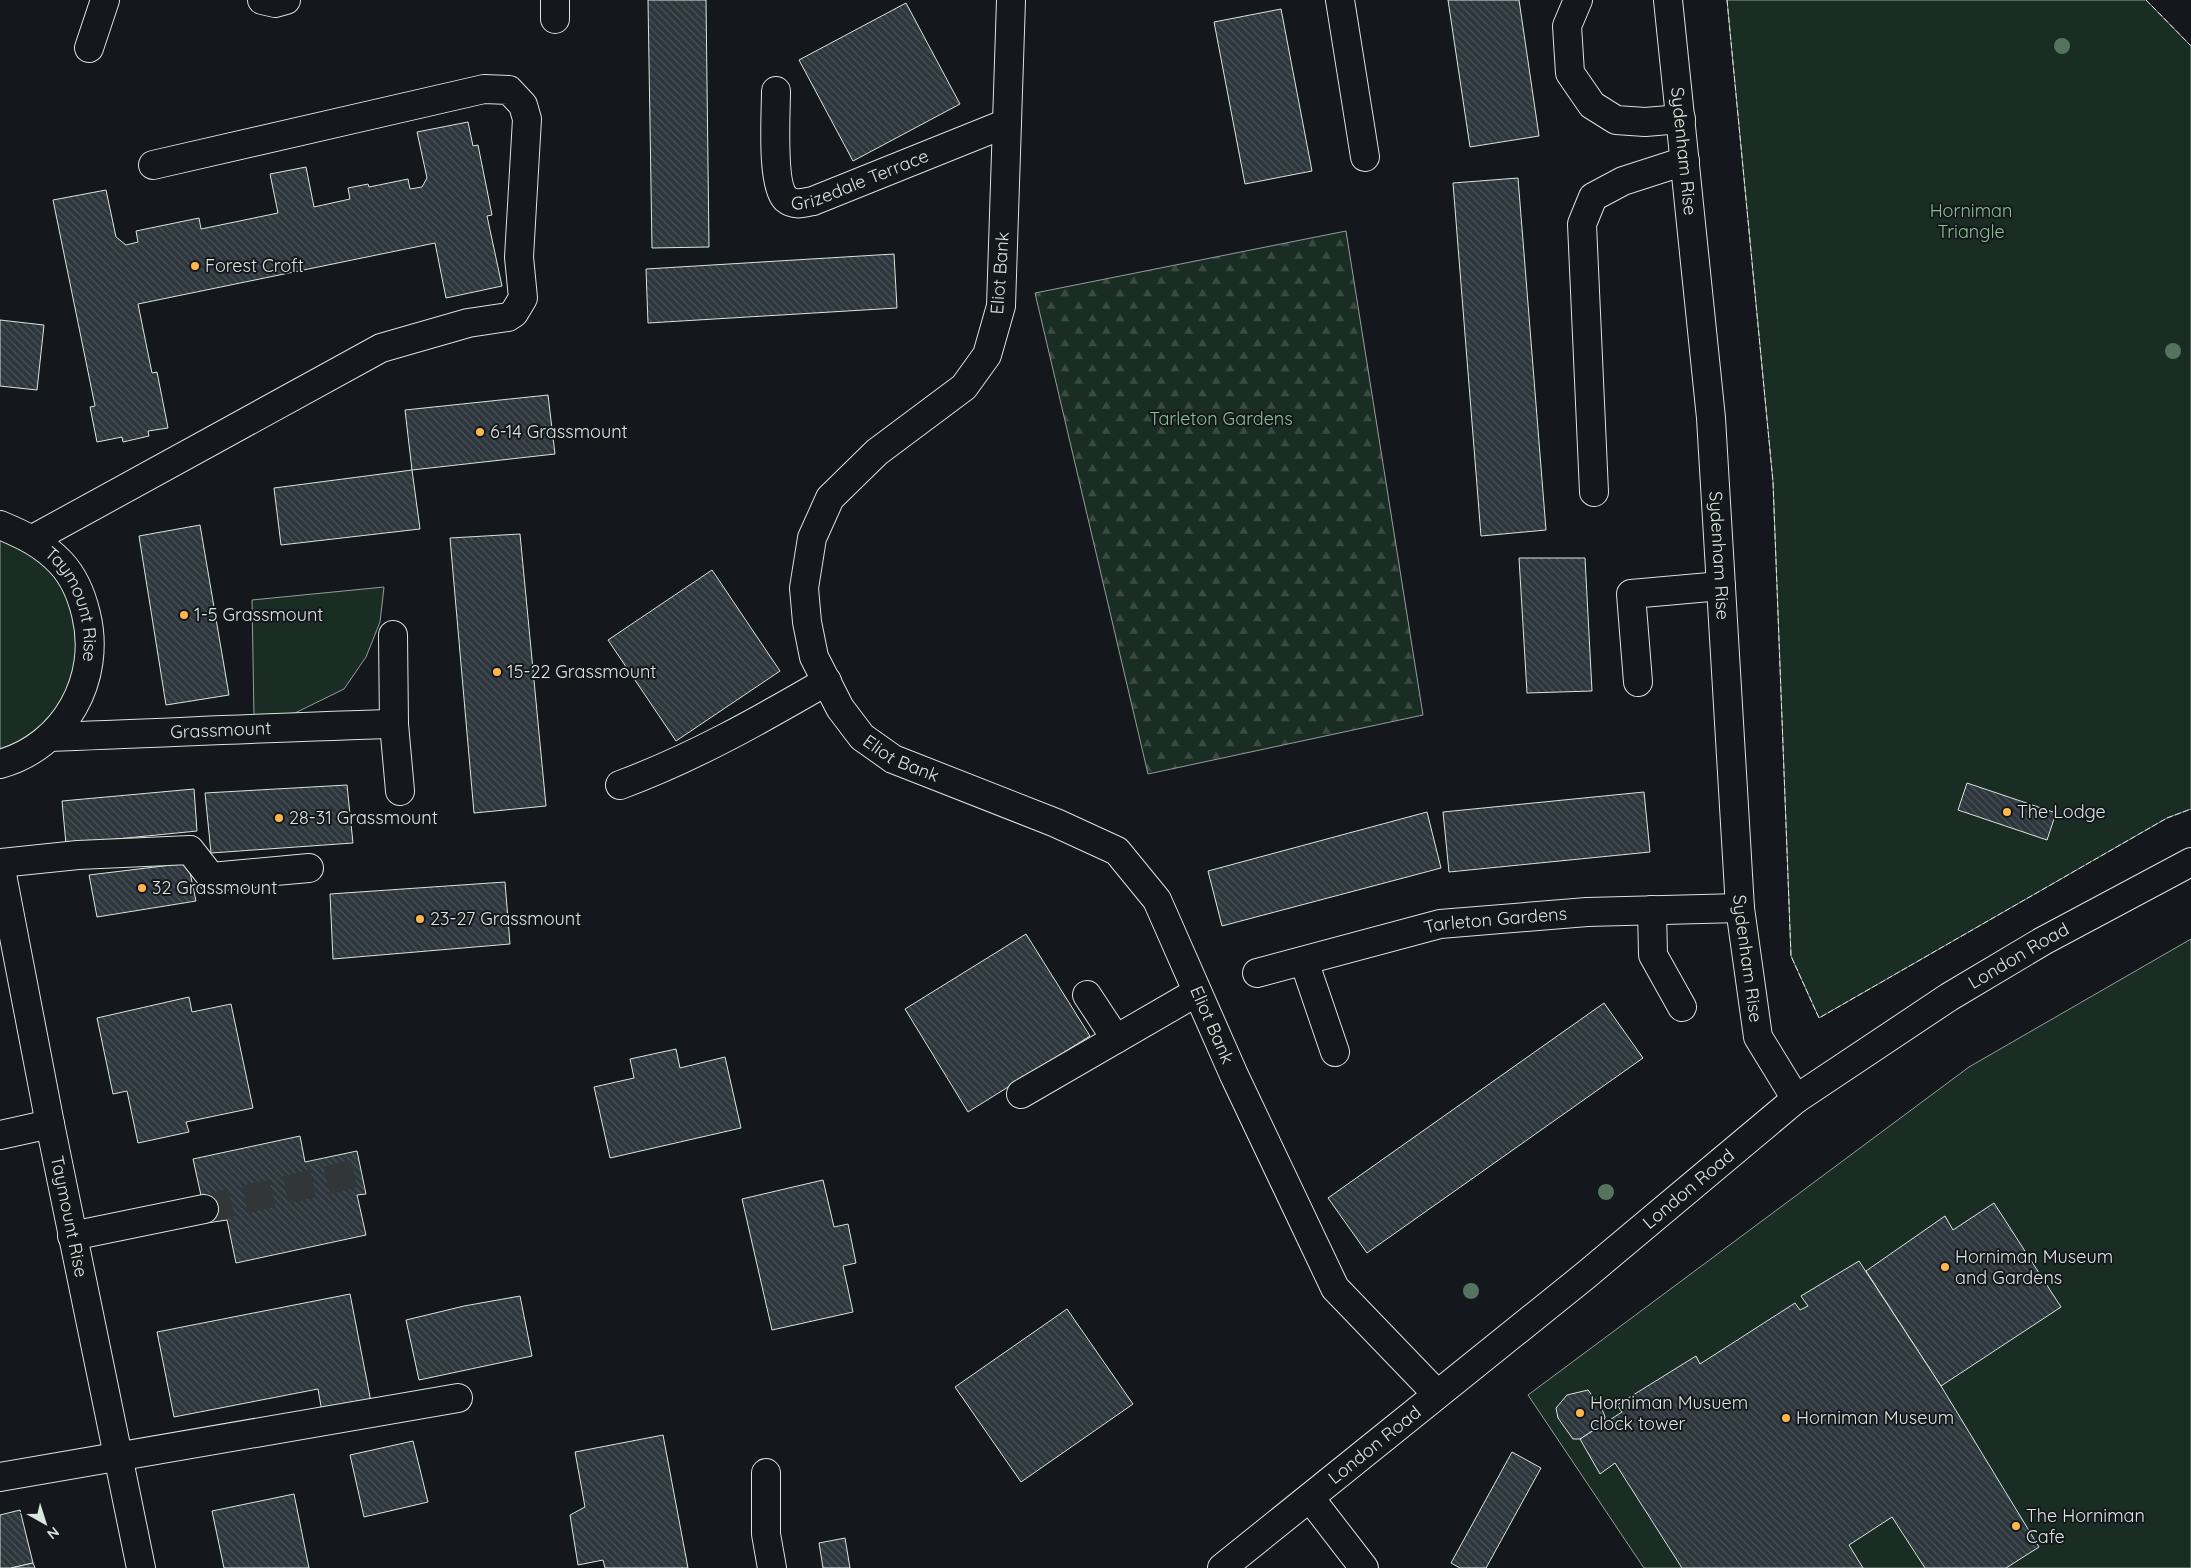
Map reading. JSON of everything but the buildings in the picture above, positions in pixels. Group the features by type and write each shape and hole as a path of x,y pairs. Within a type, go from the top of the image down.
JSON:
{"main road":[{"path":"89,48 105,0"},
{"path":"262,0 275,3 286,0"},
{"name":"Eliot Bank","path":"1011,0 1001,306 987,355 964,387 877,452 830,498 812,538 804,588 807,622 814,657 840,708 862,738 893,759 1056,823 1117,851 1157,900 1197,992 1335,1288 1437,1394"},
{"path":"1340,0 1365,158"},
{"path":"1578,0 1567,26 1570,73 1592,105 1616,120 1645,122 1681,119"},
{"name":"Sydenham Rise","path":"1668,0 1711,418 1740,908 1758,1037 1796,1099"},
{"path":"33,539 381,348 468,323 508,317 520,306 523,298 519,257 527,119 523,105 509,90 484,89 153,165"},
{"name":"Grizedale Terrace","path":"776,91 777,179 786,199 793,203 802,204 813,201 1007,123"},
{"path":"1594,492 1582,224 1593,196 1623,181 1685,161"},
{"name":"Taymount Rise","path":"0,525 33,539 62,564 82,596 91,634 88,672 74,708 50,737 17,759 0,764"},
{"path":"1638,682 1631,594 1721,586"},
{"path":"393,635 394,724 400,791"},
{"path":"620,785 659,770 761,720 826,681"},
{"name":"Grassmount","path":"50,737 245,728 394,724"},
{"path":"0,864 78,855 190,850 211,877 309,868"},
{"name":"London Road","path":"1222,1568 1586,1275 1796,1099 1970,984 2043,941 2191,862"},
{"name":"Taymount Rise","path":"0,864 72,1236 141,1568"},
{"name":"Tarleton Gardens","path":"1257,973 1440,924 1587,912 1740,908"},
{"path":"1652,910 1653,955 1682,1007"},
{"path":"1304,961 1335,1052"},
{"path":"1021,1094 1197,992"},
{"path":"1087,995 1116,1040"},
{"path":"0,1135 50,1124"},
{"path":"72,1236 204,1209"},
{"path":"0,1477 458,1398"},
{"path":"766,1473 766,1534 772,1568"},
{"path":"1310,1498 1364,1568"}],"green space":[{"name":"Horniman Triangle","path":"1727,0 2146,0 2191,46 2191,809 2167,818 1819,1018 1791,956 1773,482"},
{"name":"Tarleton Gardens","path":"1346,231 1423,715 1148,774 1035,293"},
{"path":"0,535 39,555 65,585 79,621 80,661 68,698 44,728 0,752"},
{"path":"384,587 380,622 366,657 344,689 295,713 254,718 252,600"},
{"name":"Horniman Museum and Gardens","path":"2191,939 2191,1568 1644,1568 1528,1395 1969,1067"}],"tunnel":[{"path":"204,1209 362,1172"}],"fence":[{"path":"1727,0 1773,482 1791,956 1819,1018 2167,818 2191,809"},
{"path":"2146,0 2191,46"}],"place":[{"name":"Forest Croft","path":"195,266"},
{"name":"6-14 Grassmount","path":"480,432"},
{"name":"1-5 Grassmount","path":"184,615"},
{"name":"15-22 Grassmount","path":"497,672"},
{"name":"The Lodge","path":"2007,812"},
{"name":"28-31 Grassmount","path":"279,818"},
{"name":"32 Grassmount","path":"142,888"},
{"name":"23-27 Grassmount","path":"420,919"},
{"name":"Horniman Museum and Gardens","path":"1945,1267"},
{"name":"Horniman Musuem clock tower","path":"1580,1413"},
{"name":"Horniman Museum","path":"1786,1418"},
{"name":"The Horniman Cafe","path":"2016,1526"}]}
